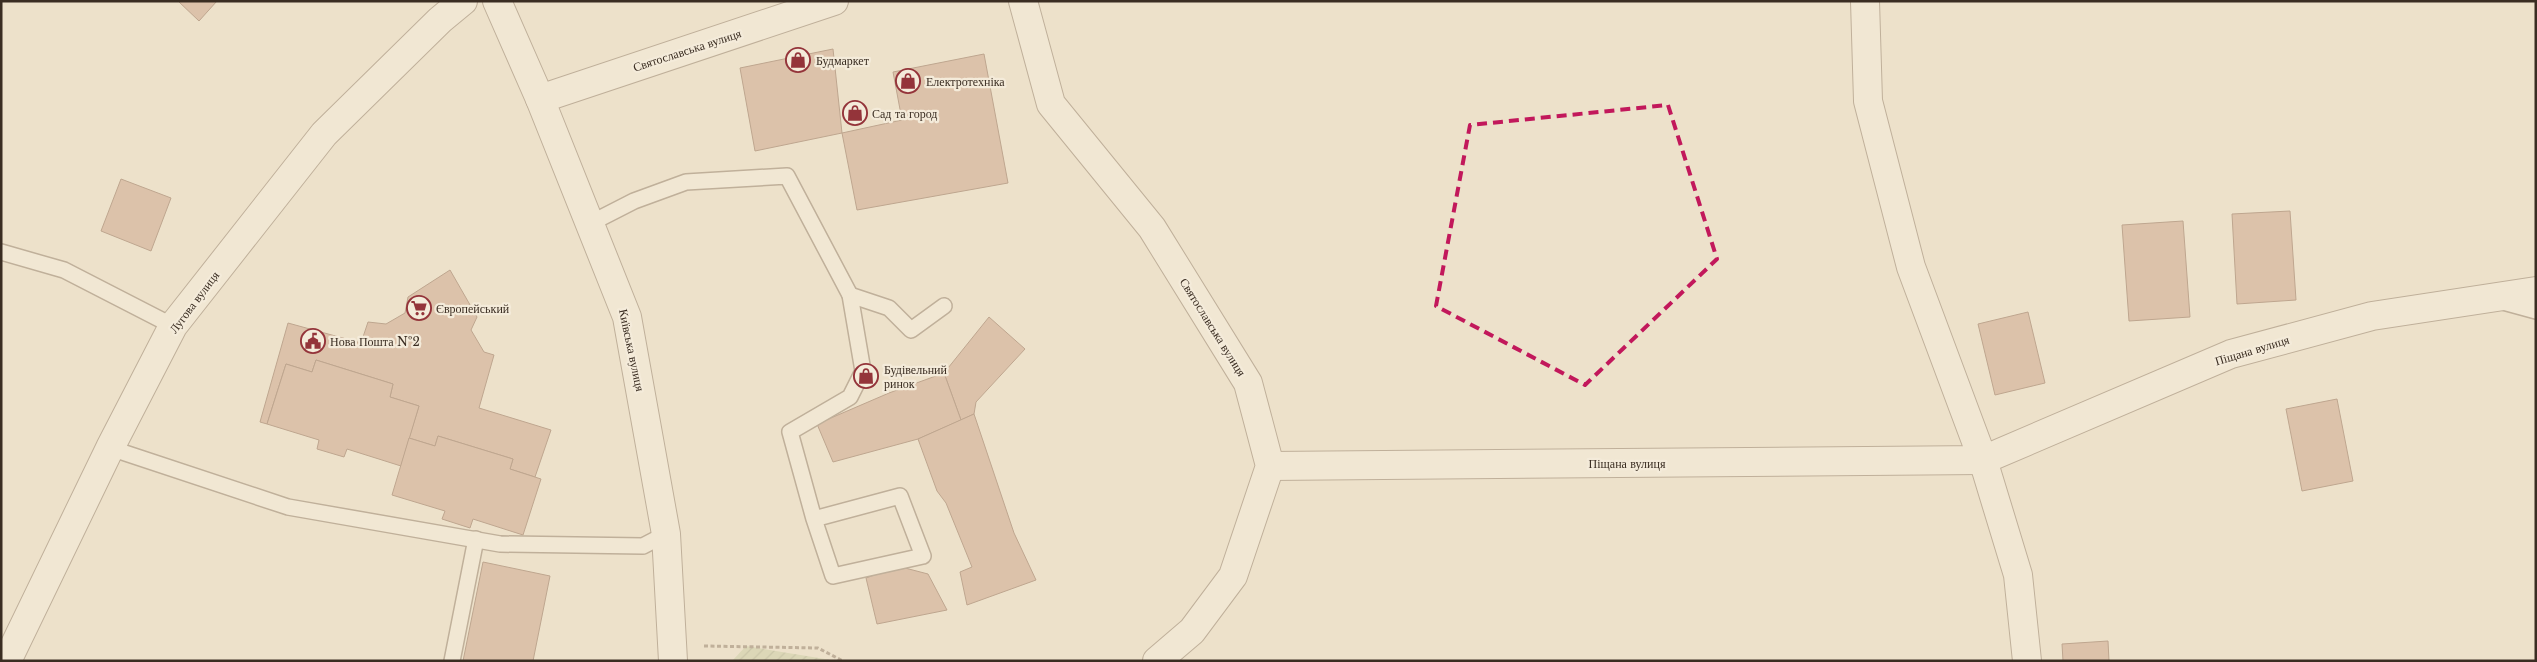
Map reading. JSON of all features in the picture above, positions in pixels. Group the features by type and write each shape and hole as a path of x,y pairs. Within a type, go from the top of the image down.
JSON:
{"street":[{"name":"Лугова вулиця","path":"7,661 110,448 173,326 324,134 440,20 463,1"},
{"name":"Київська вулиця","path":"497,1 540,99 628,317 666,534 674,653"},
{"name":"Святославська вулиця","path":"540,99 834,1"},
{"name":"Святославська вулиця","path":"1023,1 1051,104 1152,228 1248,383 1262,428 1270,466"},
{"path":"1865,1 1868,101 1910,267 1983,460 2018,575 2028,661"},
{"name":"Піщана вулиця","path":"1270,466 1983,460 2230,354 2372,316 2536,291"},
{"path":"1157,661 1192,631 1233,576 1270,466"}],"lane":[{"path":"591,223 634,201 686,182 787,176 850,295 863,371 850,397 790,432 814,519 833,576 924,556 900,496 814,519"},
{"path":"1,252 64,270 173,326"},
{"path":"850,295 889,308 911,330 944,306"},
{"path":"2489,298 2536,311"},
{"path":"110,448 288,507 500,544 643,546 666,534"},
{"path":"452,661 476,539"}],"path":[{"path":"674,653 818,648 843,661"}],"highlighted area":[{"path":"1668,105 1717,259 1585,385 1436,306 1470,125"}],"green space":[{"path":"746,646 831,660 832,661 732,661"}],"building":[{"path":"178,1 217,1 199,21"},
{"path":"833,49 842,133 755,151 740,68"},
{"path":"984,54 1008,183 857,210 842,133 902,120 893,72"},
{"path":"121,179 171,198 151,251 101,231"},
{"path":"2290,211 2296,300 2237,304 2232,214"},
{"path":"2183,221 2190,317 2129,321 2122,225"},
{"path":"450,270 477,317 471,330 484,352 494,355 479,408 551,430 535,477 510,469 513,459 438,436 435,446 409,438 419,406 390,397 393,384 316,360 312,372 286,364 267,424 260,422 288,323 361,343 368,322 386,324 405,313 408,297"},
{"path":"2028,312 2045,383 1995,395 1978,324"},
{"path":"989,317 1025,349 976,402 974,414 961,420 944,373"},
{"path":"316,360 393,384 390,397 419,406 401,466 347,449 344,457 317,449 319,440 267,424 286,364 312,372"},
{"path":"944,373 961,420 918,439 833,462 817,424 889,393"},
{"path":"2337,399 2353,481 2302,491 2286,409"},
{"path":"974,414 1014,533 1036,580 967,605 960,572 972,567 946,503 937,491 918,439"},
{"path":"438,436 513,459 510,469 541,479 523,535 473,519 470,528 442,519 445,511 392,495 409,438 435,446"},
{"path":"483,562 550,576 533,661 463,661"},
{"path":"905,568 928,574 947,610 877,624 866,578 888,570"},
{"path":"2108,641 2109,661 2063,661 2062,644"}],"place":[{"name":"Будмаркет","path":"798,60"},
{"name":"Електротехніка","path":"908,81"},
{"name":"Сад та город","path":"855,113"},
{"name":"Європейський","path":"419,308"},
{"name":"Нова Пошта №2","path":"313,341"},
{"name":"Будівельний ринок","path":"866,376"}]}
